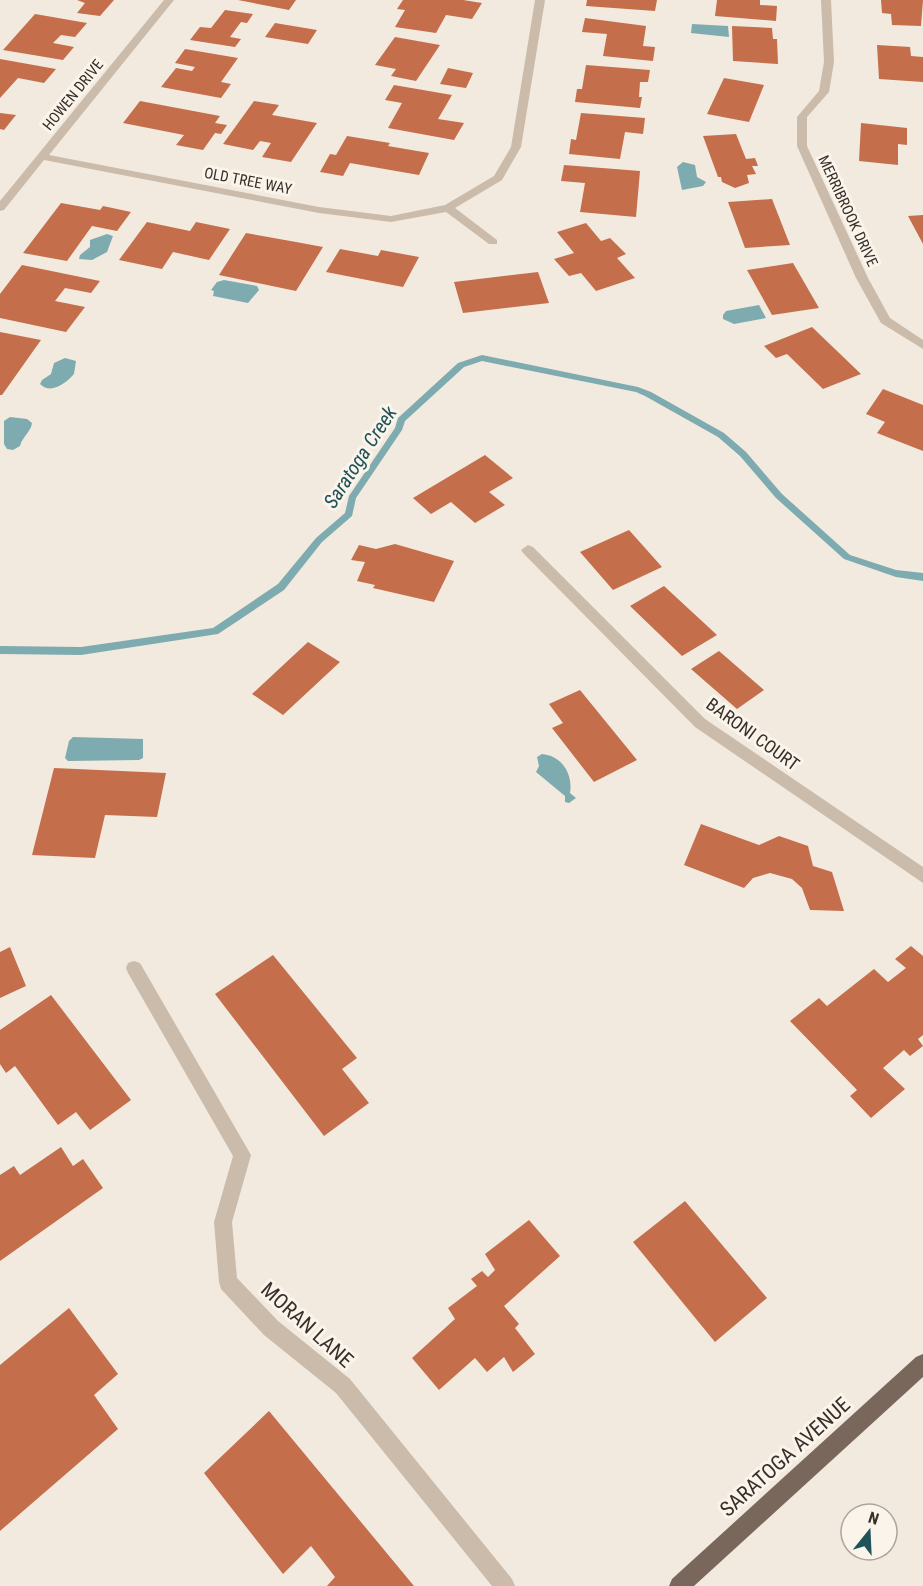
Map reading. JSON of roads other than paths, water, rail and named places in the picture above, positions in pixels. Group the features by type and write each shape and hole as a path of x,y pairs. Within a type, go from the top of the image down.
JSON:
{"main road":[{"name":"SARATOGA AVENUE","path":"679,1586 923,1364"}],"street":[{"name":"HOWEN DRIVE","path":"0,208 169,0"},
{"name":"OLD TREE WAY","path":"43,157 329,211 391,219 448,208 498,178 516,147 540,0"},
{"name":"MERRIBROOK DRIVE","path":"826,0 829,62 824,92 802,117 802,146 862,278 885,320 923,345"},
{"path":"448,208 493,242"},
{"name":"BARONI COURT","path":"528,550 700,723 923,876"},
{"name":"MORAN LANE","path":"134,968 242,1155 224,1222 228,1282 271,1328 343,1386 505,1586"}],"water":[{"path":"692,24 728,26 729,37 691,33"},
{"path":"683,162 695,165 697,177 706,182 703,186 682,190 677,167"},
{"path":"107,234 113,236 107,252 92,260 79,259 80,255 90,247 90,240"},
{"path":"224,280 257,286 259,290 248,303 213,296 214,291 211,290 217,282"},
{"path":"759,305 766,318 734,324 723,319 726,311"},
{"path":"65,358 76,361 74,374 63,384 53,388 40,384 51,374 54,363"},
{"path":"10,417 27,419 32,423 20,446 13,450 7,449 4,444 4,421"},
{"path":"73,737 143,739 143,758 139,760 68,761 65,758 69,741"},
{"path":"542,754 556,758 568,773 570,793 576,798 569,803 565,802 565,796 536,772 539,766 537,757"}],"waterway":[{"name":"Saratoga Creek","path":"0,650 81,651 215,631 281,587 319,540 349,514 352,498 399,428 401,420 461,365 482,358 648,394 721,435 743,454 779,496 847,557 896,573 923,577"}]}
